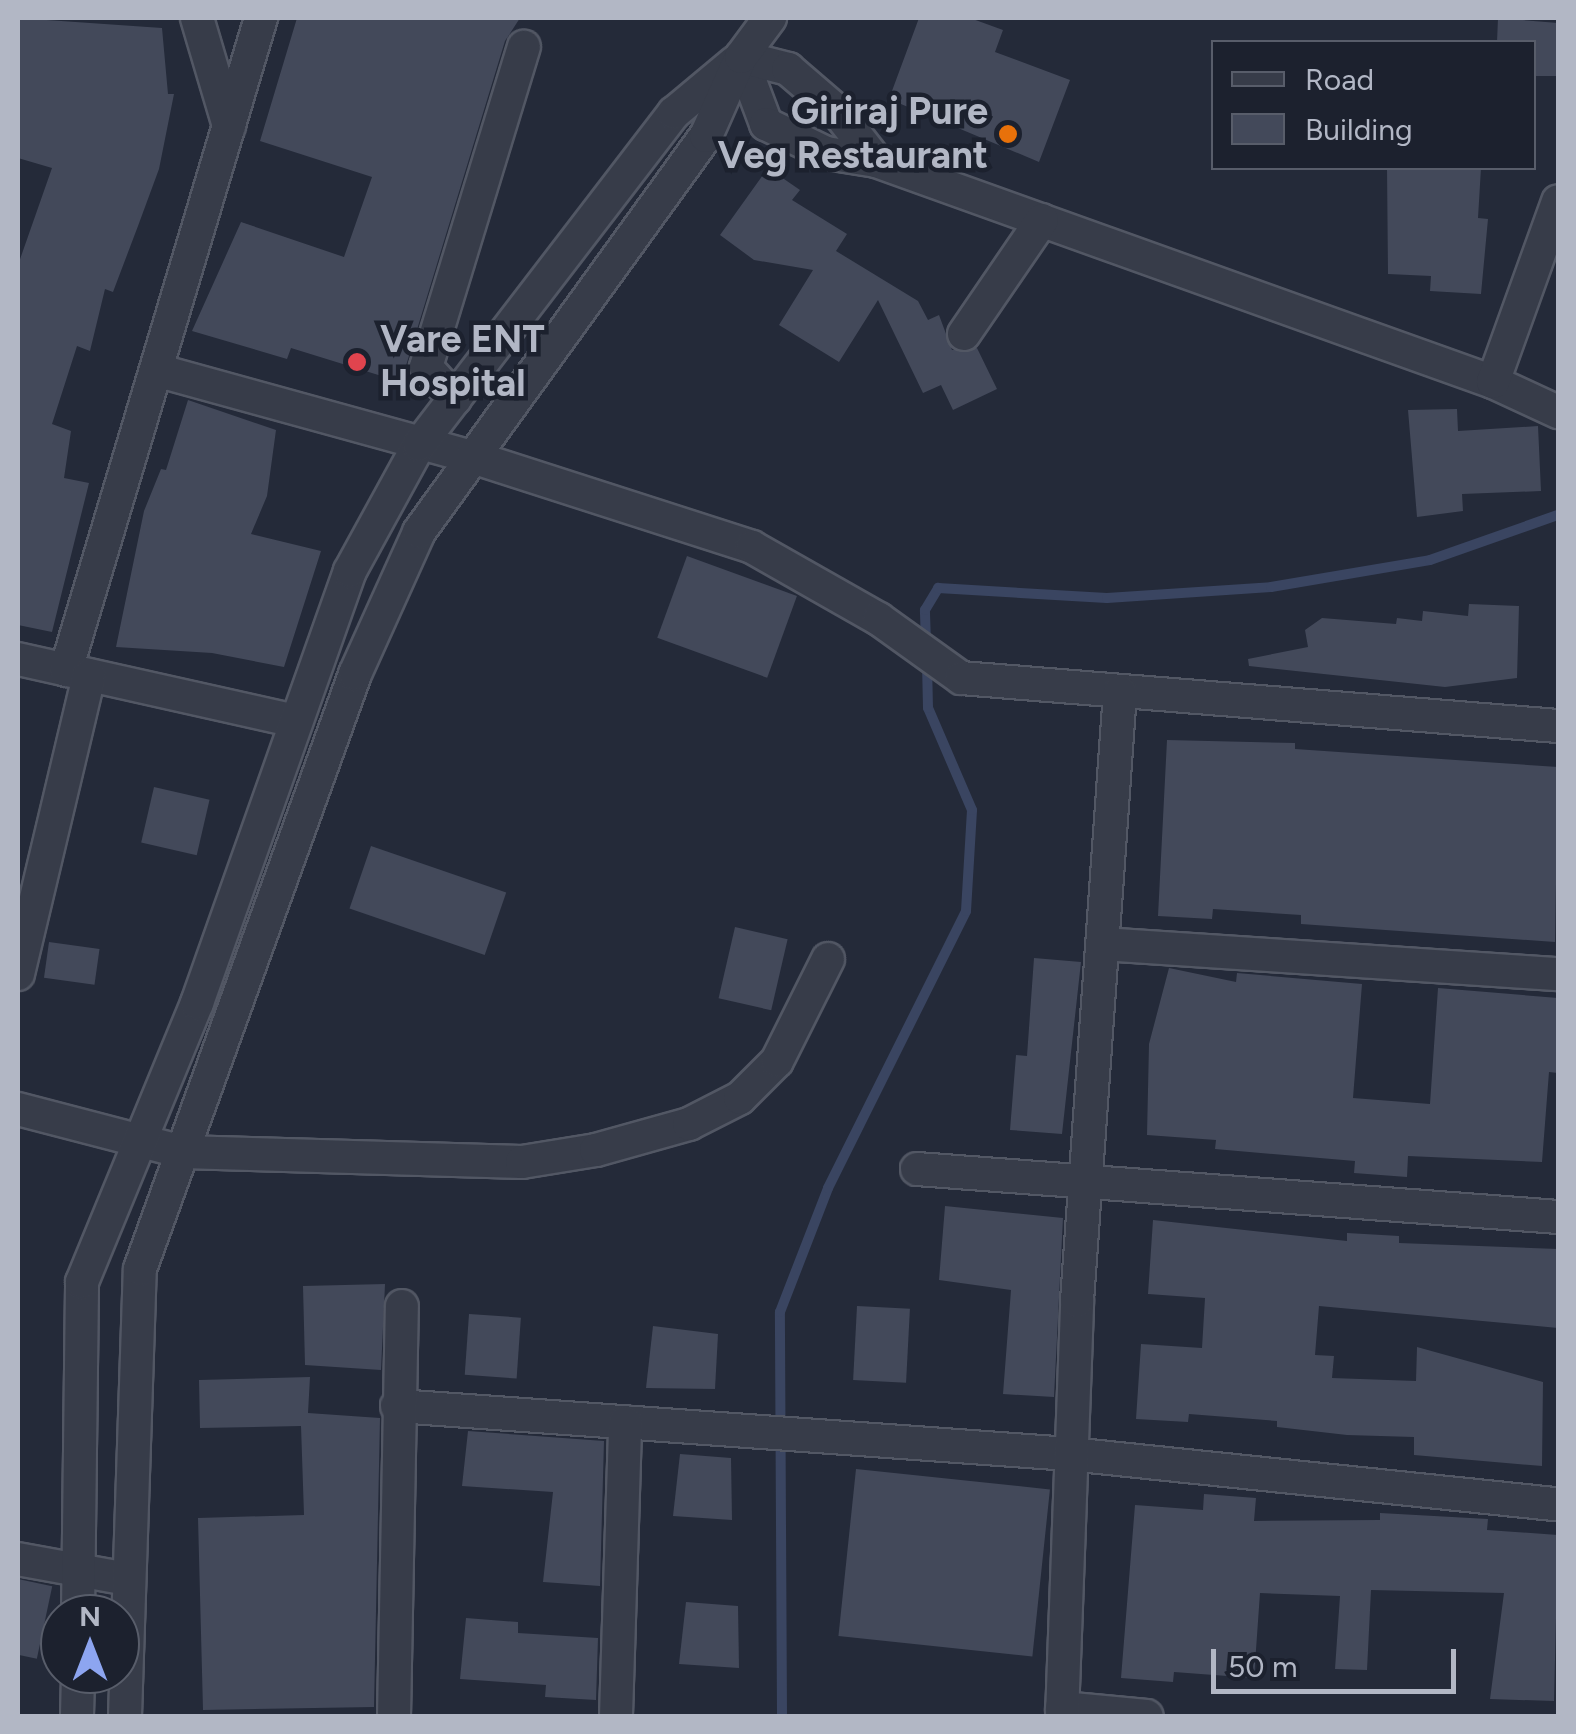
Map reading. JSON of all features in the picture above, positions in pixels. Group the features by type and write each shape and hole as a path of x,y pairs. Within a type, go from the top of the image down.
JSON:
{"street":[{"path":"197,18 229,126"},
{"path":"18,974 77,673 156,370 262,18"},
{"path":"125,1716 140,1269 355,674 419,532 706,136 741,57 770,18"},
{"path":"454,399 426,367 524,47"},
{"path":"741,57 788,69 837,111 876,161"},
{"path":"741,57 766,124 826,153 876,161 1492,382 1558,412"},
{"path":"78,1594 82,1282 196,1003 350,571 419,445 674,113 741,57"},
{"path":"1492,382 1558,202"},
{"path":"964,334 1042,220"},
{"path":"156,370 472,457 752,547 879,618 961,678 1558,726"},
{"path":"18,659 296,721"},
{"path":"1120,692 1085,1183 1070,1454 1062,1712 1147,1716"},
{"path":"1102,944 1558,974"},
{"path":"18,1110 183,1152 522,1162 690,1124 740,1098 777,1061 828,959"},
{"path":"917,1169 1558,1217"},
{"path":"394,1716 397,1406 402,1306"},
{"path":"397,1406 1070,1454 1558,1504"},
{"path":"616,1716 625,1422"},
{"path":"18,1558 128,1579"}],"building":[{"path":"18,18 162,28 168,94 174,94 159,169 138,226 113,292 105,289 90,351 77,346 52,424 71,431 64,478 89,483 52,632 18,625 18,265 52,168 18,158"},
{"path":"297,18 520,18 505,41 401,382 291,348 287,359 192,331 241,222 344,257 372,177 260,141"},
{"path":"919,18 970,18 1003,30 995,52 1070,80 1039,162 889,99"},
{"path":"1498,18 1558,23 1558,76 1536,76 1536,40 1497,40"},
{"path":"768,168 800,190 792,200 847,234 836,251 918,301 928,320 939,315 952,350 977,348 997,389 953,410 941,385 923,393 878,300 839,362 779,325 813,270 754,260 720,235"},
{"path":"1387,170 1481,170 1478,218 1488,219 1481,294 1430,291 1431,276 1388,274"},
{"path":"188,400 276,430 267,496 251,534 321,551 284,667 212,653 116,647 144,511 161,469 166,470"},
{"path":"1457,409 1458,431 1538,426 1541,491 1462,494 1463,511 1417,517 1408,410"},
{"path":"687,556 797,596 767,678 657,638"},
{"path":"1469,604 1519,606 1517,678 1445,687 1249,666 1248,659 1308,647 1305,630 1322,618 1396,624 1397,618 1422,621 1423,611 1468,616"},
{"path":"1167,740 1295,743 1295,749 1558,767 1555,942 1301,924 1301,915 1213,909 1212,919 1158,916"},
{"path":"154,787 210,800 197,855 141,843"},
{"path":"371,846 506,893 485,955 350,908"},
{"path":"735,927 788,939 771,1010 719,998"},
{"path":"49,942 100,949 94,985 44,978"},
{"path":"1034,958 1081,962 1062,1134 1010,1130 1016,1055 1027,1056"},
{"path":"1169,968 1236,982 1237,973 1362,984 1353,1098 1430,1104 1438,988 1558,998 1558,1073 1549,1072 1542,1162 1408,1156 1407,1177 1354,1173 1355,1161 1215,1149 1216,1140 1147,1135 1149,1044"},
{"path":"945,1206 1063,1218 1054,1397 1003,1394 1011,1290 939,1280"},
{"path":"1153,1220 1347,1241 1347,1233 1399,1236 1399,1243 1558,1249 1558,1328 1319,1306 1315,1355 1334,1356 1332,1378 1416,1381 1417,1347 1543,1382 1542,1466 1414,1455 1414,1437 1277,1427 1277,1421 1189,1414 1188,1422 1136,1419 1141,1344 1202,1348 1205,1298 1148,1294"},
{"path":"385,1284 381,1370 305,1365 303,1286"},
{"path":"857,1306 910,1309 906,1383 853,1380"},
{"path":"469,1314 521,1318 517,1378 465,1375"},
{"path":"653,1326 718,1334 715,1389 646,1388"},
{"path":"310,1377 308,1413 380,1418 374,1707 203,1710 198,1518 304,1515 301,1426 200,1428 199,1380"},
{"path":"468,1431 604,1441 600,1586 543,1582 553,1492 462,1486"},
{"path":"680,1454 731,1458 732,1520 673,1516"},
{"path":"856,1469 1050,1489 1032,1656 838,1636"},
{"path":"1204,1494 1256,1498 1254,1521 1380,1520 1380,1513 1488,1519 1487,1530 1558,1535 1554,1701 1490,1699 1504,1593 1371,1590 1367,1670 1335,1669 1340,1596 1260,1593 1254,1678 1174,1672 1173,1682 1121,1678 1135,1505 1203,1510"},
{"path":"18,1579 52,1586 51,1594 40,1594 37,1659 18,1655"},
{"path":"686,1602 738,1606 739,1668 679,1664"},
{"path":"466,1618 518,1622 518,1633 598,1638 596,1700 545,1697 546,1685 460,1679"}],"waterway":[{"path":"926,642 925,610 938,588 1107,598 1271,587 1430,560 1558,515"},
{"path":"782,1716 780,1312 828,1188 966,911 972,810 928,708 927,664"}],"place":[{"name":"Giriraj Pure Veg Restaurant","path":"1008,134"},
{"name":"Vare ENT Hospital","path":"357,362"}]}
